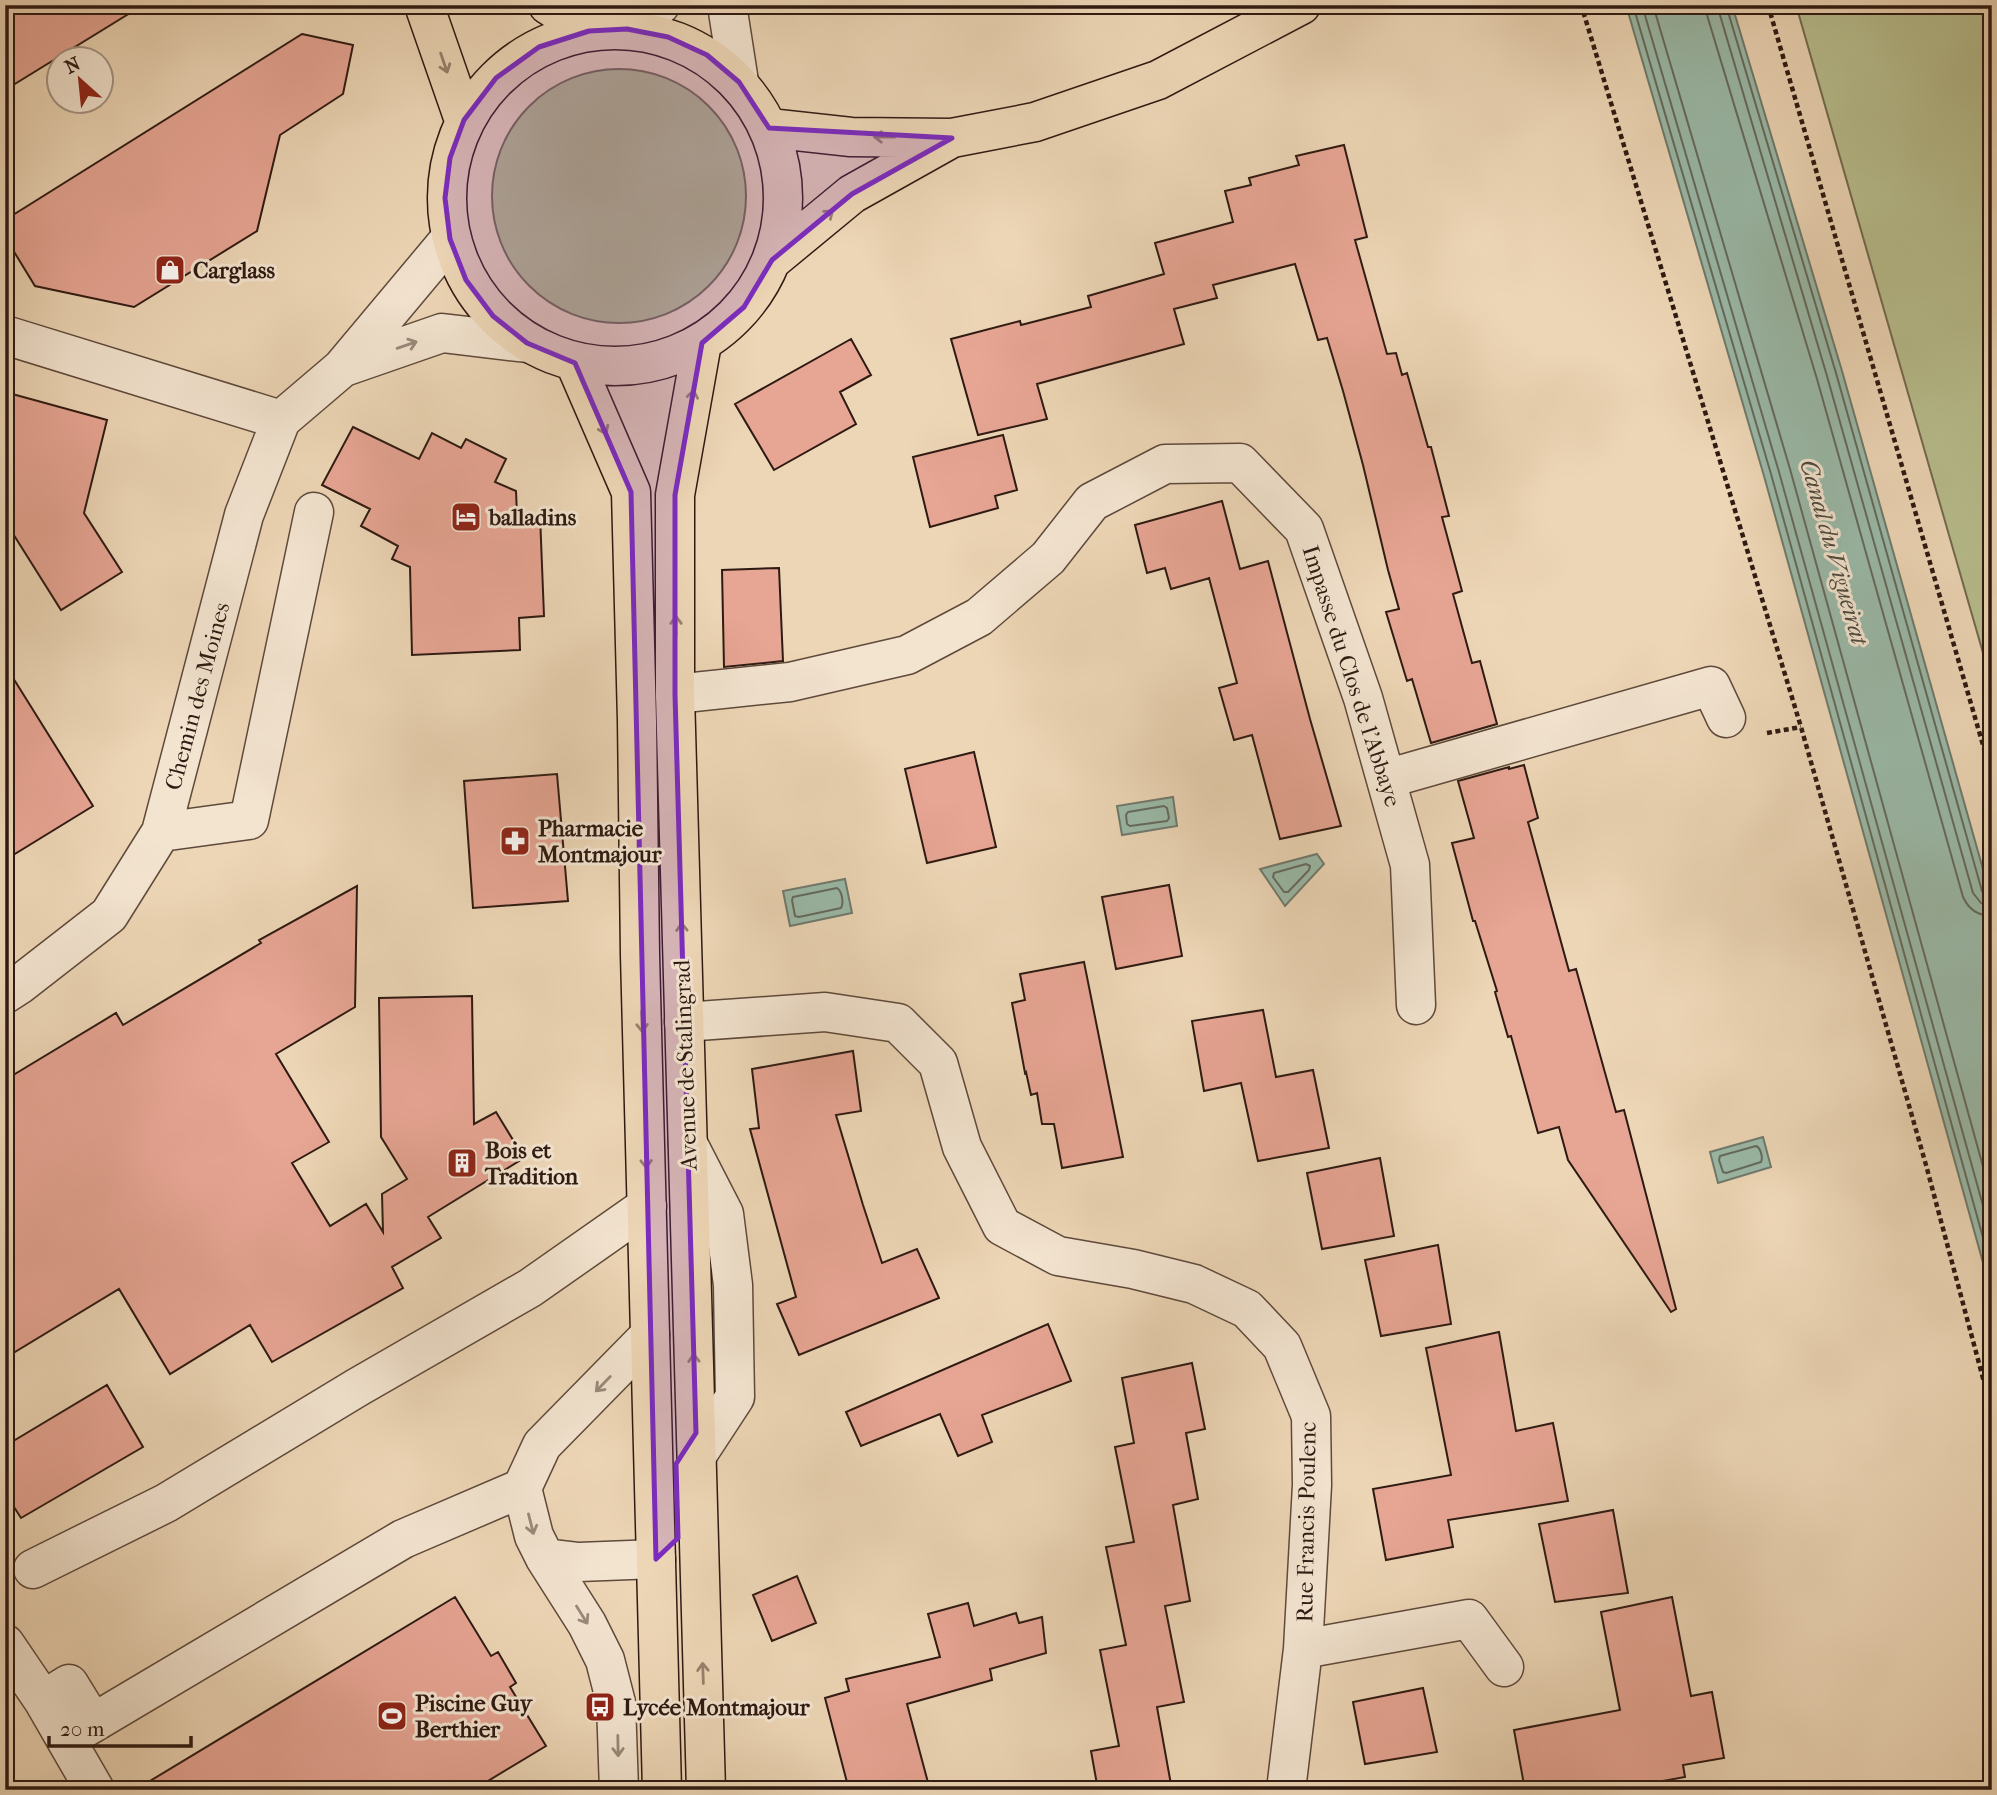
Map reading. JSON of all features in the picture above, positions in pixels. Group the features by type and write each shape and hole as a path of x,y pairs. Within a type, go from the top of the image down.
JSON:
{"main road":[{"path":"424,5 464,120"},
{"path":"548,5 589,31"},
{"path":"769,128 851,136 952,138 1035,122 1158,80 1301,5"},
{"path":"627,29 668,37 707,55 739,82 769,128 782,171 783,217 772,260 744,307 702,343 662,360 618,367 575,363 527,343 493,316 466,280 450,239 445,198 450,158 464,120 496,78 539,47 589,31 627,29"},
{"path":"772,260 852,194 952,138"},
{"name":"Avenue de Stalingrad","path":"702,343 676,495 675,694 706,1790"},
{"name":"Avenue de Stalingrad","path":"575,363 631,492 636,663 647,729 639,899 662,1790"},
{"path":"636,663 675,694 647,729 661,860 681,893"},
{"path":"639,899 661,860"},
{"path":"640,955 664,972 666,1006 684,1022 667,1044 668,1070 644,1090"},
{"path":"656,1559 678,1538 676,1464 696,1444"},
{"path":"659,1694 683,1722 686,1790"}],"street":[{"path":"627,29 660,5"},
{"path":"727,5 739,82"},
{"name":"Chemin des Moines","path":"5,994 109,915 160,832 244,515 281,420 342,368 450,239"},
{"name":"Chemin des Moines","path":"342,368 442,333 527,343"},
{"path":"5,335 281,420"},
{"name":"Impasse du Clos de l'Abbaye","path":"675,694 790,682 907,655 979,617 1048,558 1092,502 1165,464 1240,463 1304,530 1363,698 1410,864 1416,1005"},
{"path":"160,832 248,820 314,512"},
{"path":"1386,779 1711,686 1726,718"},
{"name":"Rue Francis Poulenc","path":"684,1022 825,1012 898,1023 938,1063 962,1147 1002,1226 1058,1256 1194,1283 1247,1309 1282,1346 1311,1416 1312,1485 1303,1649 1286,1790"},
{"path":"33,1569 166,1503 358,1387 530,1288 647,1206"},
{"path":"619,1790 617,1703 605,1660 587,1624 534,1536 522,1488 542,1445 650,1335"},
{"path":"79,1731 403,1539 522,1488"},
{"path":"545,1558 579,1562 656,1559"},
{"path":"1303,1649 1469,1619 1504,1667"},
{"path":"5,1644 43,1700 69,1684 96,1790"}],"path":[{"path":"1579,5 1801,727 1922,1152 1992,1412"},
{"path":"1768,5 1992,776"}],"highlighted area":[{"path":"627,29 668,37 707,55 739,82 769,128 952,138 852,194 772,260 744,307 702,343 675,495 675,694 696,1433 676,1464 678,1538 656,1559 631,492 575,363 527,343 493,316 466,280 450,239 445,198 450,158 464,120 496,78 539,47 589,31"}],"green space":[{"path":"1796,5 1992,5 1992,684"},
{"path":"607,69 631,69 668,78 690,90 709,106 725,125 737,147 744,171 744,221 737,245 725,267 709,286 690,302 668,314 631,323 607,323 570,314 548,302 521,277 501,245 497,233 492,208 492,184 501,147 513,125 538,98 570,78 582,74"}],"water":[{"name":"Canal du Vigueirat","path":"1626,5 1732,5 1842,371 1992,901 1992,1295 1764,476"},
{"path":"1173,797 1177,826 1122,835 1117,806"},
{"path":"1317,854 1324,864 1285,906 1260,869"},
{"path":"845,879 852,913 790,926 783,891"},
{"path":"1763,1137 1771,1167 1718,1183 1710,1152"}],"building":[{"path":"5,5 143,5 76,46 46,46 46,65 5,90"},
{"path":"302,34 353,45 343,94 280,135 257,231 134,307 35,286 5,237 5,220"},
{"path":"1344,145 1367,237 1355,240 1387,354 1396,353 1402,375 1407,373 1428,447 1431,447 1449,516 1442,517 1462,591 1453,594 1472,663 1480,661 1497,724 1431,743 1412,679 1407,681 1386,612 1399,609 1343,391 1327,338 1318,340 1295,264 1213,285 1217,298 1174,309 1184,344 1037,384 1047,419 978,435 951,339 1020,321 1021,325 1091,307 1088,296 1164,274 1155,243 1233,222 1225,191 1251,185 1249,178 1299,165 1296,156"},
{"path":"851,339 871,375 840,392 856,424 774,470 735,404"},
{"path":"5,392 107,420 84,513 122,572 61,610 5,521"},
{"path":"353,427 419,459 432,433 461,448 466,439 506,459 495,482 516,491 517,515 540,515 544,616 519,618 520,650 412,655 410,567 392,559 398,546 361,526 370,509 322,485"},
{"path":"1003,435 1017,490 995,496 998,508 930,527 913,457"},
{"path":"1222,501 1240,569 1268,561 1341,826 1280,839 1252,735 1234,740 1219,688 1237,683 1209,578 1171,589 1165,568 1147,573 1135,525"},
{"path":"779,568 783,661 724,667 722,570"},
{"path":"5,665 93,806 5,860"},
{"path":"974,752 996,847 927,863 905,769"},
{"path":"1524,765 1538,818 1528,822 1569,971 1576,969 1616,1112 1624,1110 1676,1309 1671,1312 1568,1160 1559,1127 1538,1133 1452,843 1474,838 1458,781"},
{"name":"Pharmacie Montmajour","path":"557,774 568,901 473,908 464,781"},
{"path":"1169,885 1182,956 1116,969 1102,897"},
{"path":"357,886 355,1007 276,1054 329,1142 292,1163 330,1226 366,1204 383,1232 382,1194 407,1179 381,1137 379,998 472,996 474,1124 496,1112 524,1158 428,1217 441,1238 392,1267 403,1288 272,1362 250,1325 170,1374 119,1289 5,1358 5,1080 116,1013 123,1025 261,943 259,940"},
{"path":"1084,962 1123,1157 1062,1168 1054,1124 1042,1124 1037,1093 1031,1095 1012,1003 1025,1000 1020,974"},
{"path":"1263,1010 1276,1077 1313,1070 1329,1148 1258,1161 1241,1083 1204,1091 1192,1021"},
{"path":"853,1051 861,1111 836,1115 882,1263 917,1249 939,1298 799,1355 777,1304 796,1297 750,1129 759,1128 752,1069"},
{"path":"1380,1158 1394,1236 1322,1249 1307,1173"},
{"path":"1438,1245 1451,1324 1381,1336 1365,1260"},
{"path":"1048,1324 1071,1381 982,1415 992,1442 958,1456 940,1414 861,1446 846,1412"},
{"path":"1499,1332 1516,1431 1553,1423 1568,1501 1448,1520 1453,1547 1386,1560 1373,1489 1451,1475 1426,1348"},
{"path":"1192,1363 1205,1429 1186,1433 1198,1499 1173,1505 1190,1601 1165,1606 1184,1702 1157,1707 1172,1790 1098,1790 1091,1751 1119,1746 1100,1650 1126,1645 1106,1547 1134,1542 1115,1447 1134,1443 1122,1378"},
{"path":"107,1385 143,1447 21,1518 5,1493 5,1446"},
{"path":"1613,1510 1628,1593 1555,1602 1539,1524"},
{"path":"797,1576 816,1623 772,1641 753,1595"},
{"name":"Piscine Guy Berthier","path":"455,1597 491,1656 498,1652 516,1683 510,1687 546,1746 473,1790 135,1790"},
{"path":"1672,1597 1691,1696 1712,1692 1724,1758 1683,1765 1685,1777 1613,1790 1525,1790 1514,1730 1620,1710 1601,1612"},
{"path":"968,1603 974,1626 1016,1613 1019,1623 1042,1617 1046,1653 990,1669 992,1680 907,1704 930,1790 849,1790 825,1698 849,1691 846,1679 940,1657 928,1614"},
{"path":"1423,1688 1437,1752 1365,1764 1353,1702"}],"place":[{"name":"Carglass","path":"170,270"},
{"name":"balladins","path":"466,517"},
{"name":"Pharmacie Montmajour","path":"515,841"},
{"name":"Bois et Tradition","path":"462,1163"},
{"name":"Lycée Montmajour","path":"600,1707"},
{"name":"Piscine Guy Berthier","path":"392,1716"}]}
